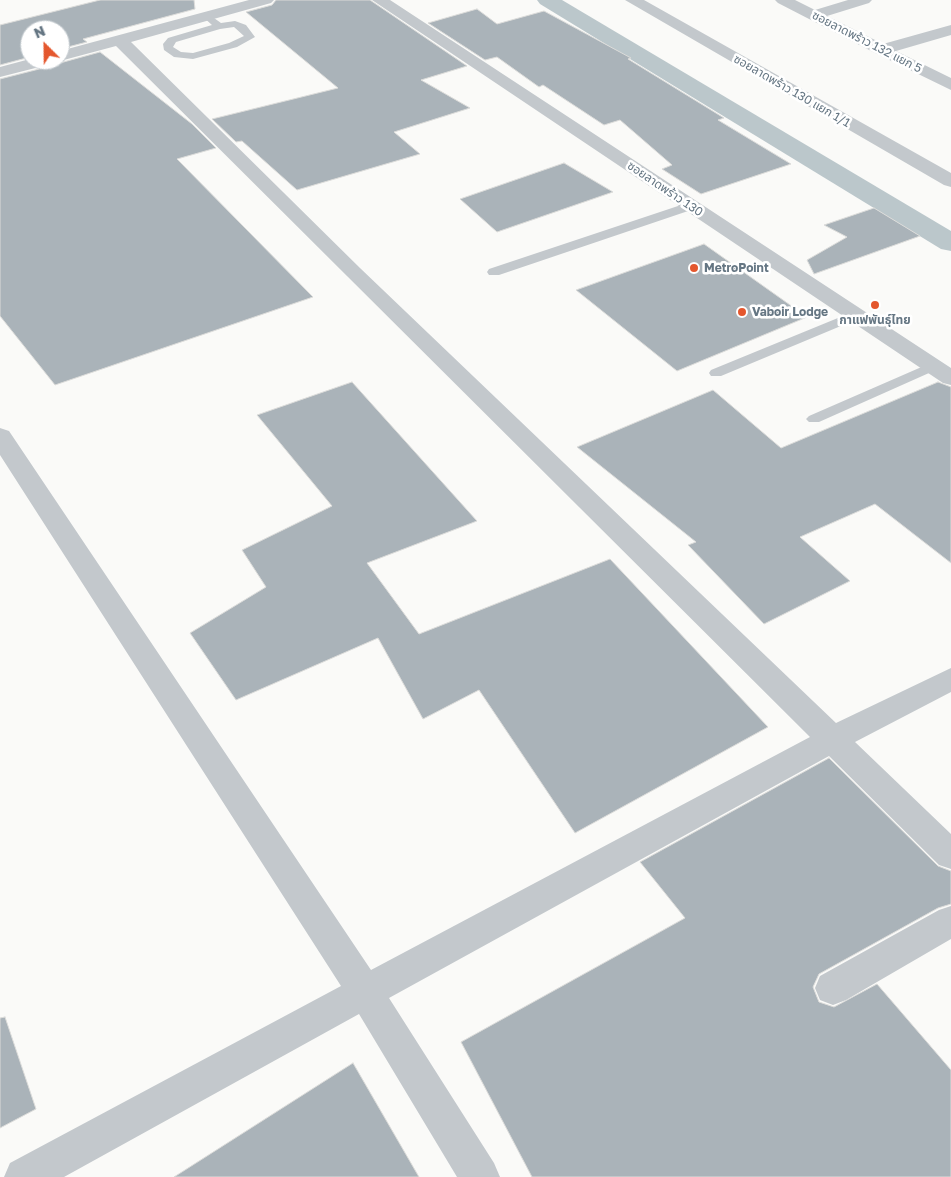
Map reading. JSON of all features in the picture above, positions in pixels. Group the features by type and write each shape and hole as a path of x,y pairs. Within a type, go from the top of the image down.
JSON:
{"street":[{"path":"70,53 120,40 213,21 266,0"},
{"name":"ซอยลาดพร้าว 130","path":"380,0 951,378"},
{"name":"ซอยลาดพร้าว 130 แยก 1/1","path":"633,0 951,181"},
{"name":"ซอยลาดพร้าว 132 แยก 5","path":"783,0 881,50 948,81"},
{"path":"814,15 864,0"},
{"path":"881,50 951,30"},
{"path":"120,40 353,272 834,738 951,854"},
{"path":"0,72 20,67"},
{"path":"0,436 366,993 480,1177"},
{"path":"24,1177 834,738 951,680"},
{"path":"833,988 951,921"}],"lane":[{"path":"213,21 235,24 242,27 250,37 233,45 193,56 178,55 168,48 168,44 172,40 213,21"},
{"path":"494,272 690,206"},
{"path":"716,373 855,315"},
{"path":"814,419 933,366"}],"building":[{"path":"100,0 194,0 195,9 83,39 87,42 70,46 70,20 20,20"},
{"path":"276,0 370,0 467,66 421,80 470,108 394,132 420,154 297,190 242,141 236,142 212,119 338,88 246,12 272,5"},
{"path":"477,9 497,24 544,11 631,58 628,59 724,118 718,120 791,164 701,194 662,169 672,165 620,120 604,125 543,85 539,87 497,57 485,60 428,23"},
{"path":"20,20 20,60 0,65 0,25"},
{"path":"100,52 192,124 216,148 177,159 313,297 55,385 0,316 0,79 35,70 70,70 70,60"},
{"path":"564,163 613,192 497,232 460,199"},
{"path":"874,208 920,236 814,274 807,260 847,237 824,225"},
{"path":"704,244 807,317 677,371 576,290"},
{"path":"352,382 477,521 367,563 419,634 610,559 768,727 575,833 479,690 423,719 378,638 236,700 190,633 266,587 242,550 332,506 257,415"},
{"path":"938,382 951,387 951,563 875,504 800,537 850,581 764,624 688,545 696,542 577,447 713,390 781,448"},
{"path":"829,758 938,866 951,871 951,904 938,908 819,974 813,987 819,1002 834,1007 877,984 951,1070 951,1177 532,1177 461,1042 685,918 640,862"},
{"path":"5,1017 36,1109 0,1128 0,1018"},
{"path":"353,1063 419,1177 174,1177"}],"waterway":[{"path":"547,0 951,243"}],"place":[{"name":"MetroPoint","path":"694,268"},
{"name":"กาแฟพันธุ์ไทย","path":"875,305"},
{"name":"Vaboir Lodge","path":"742,312"}]}
